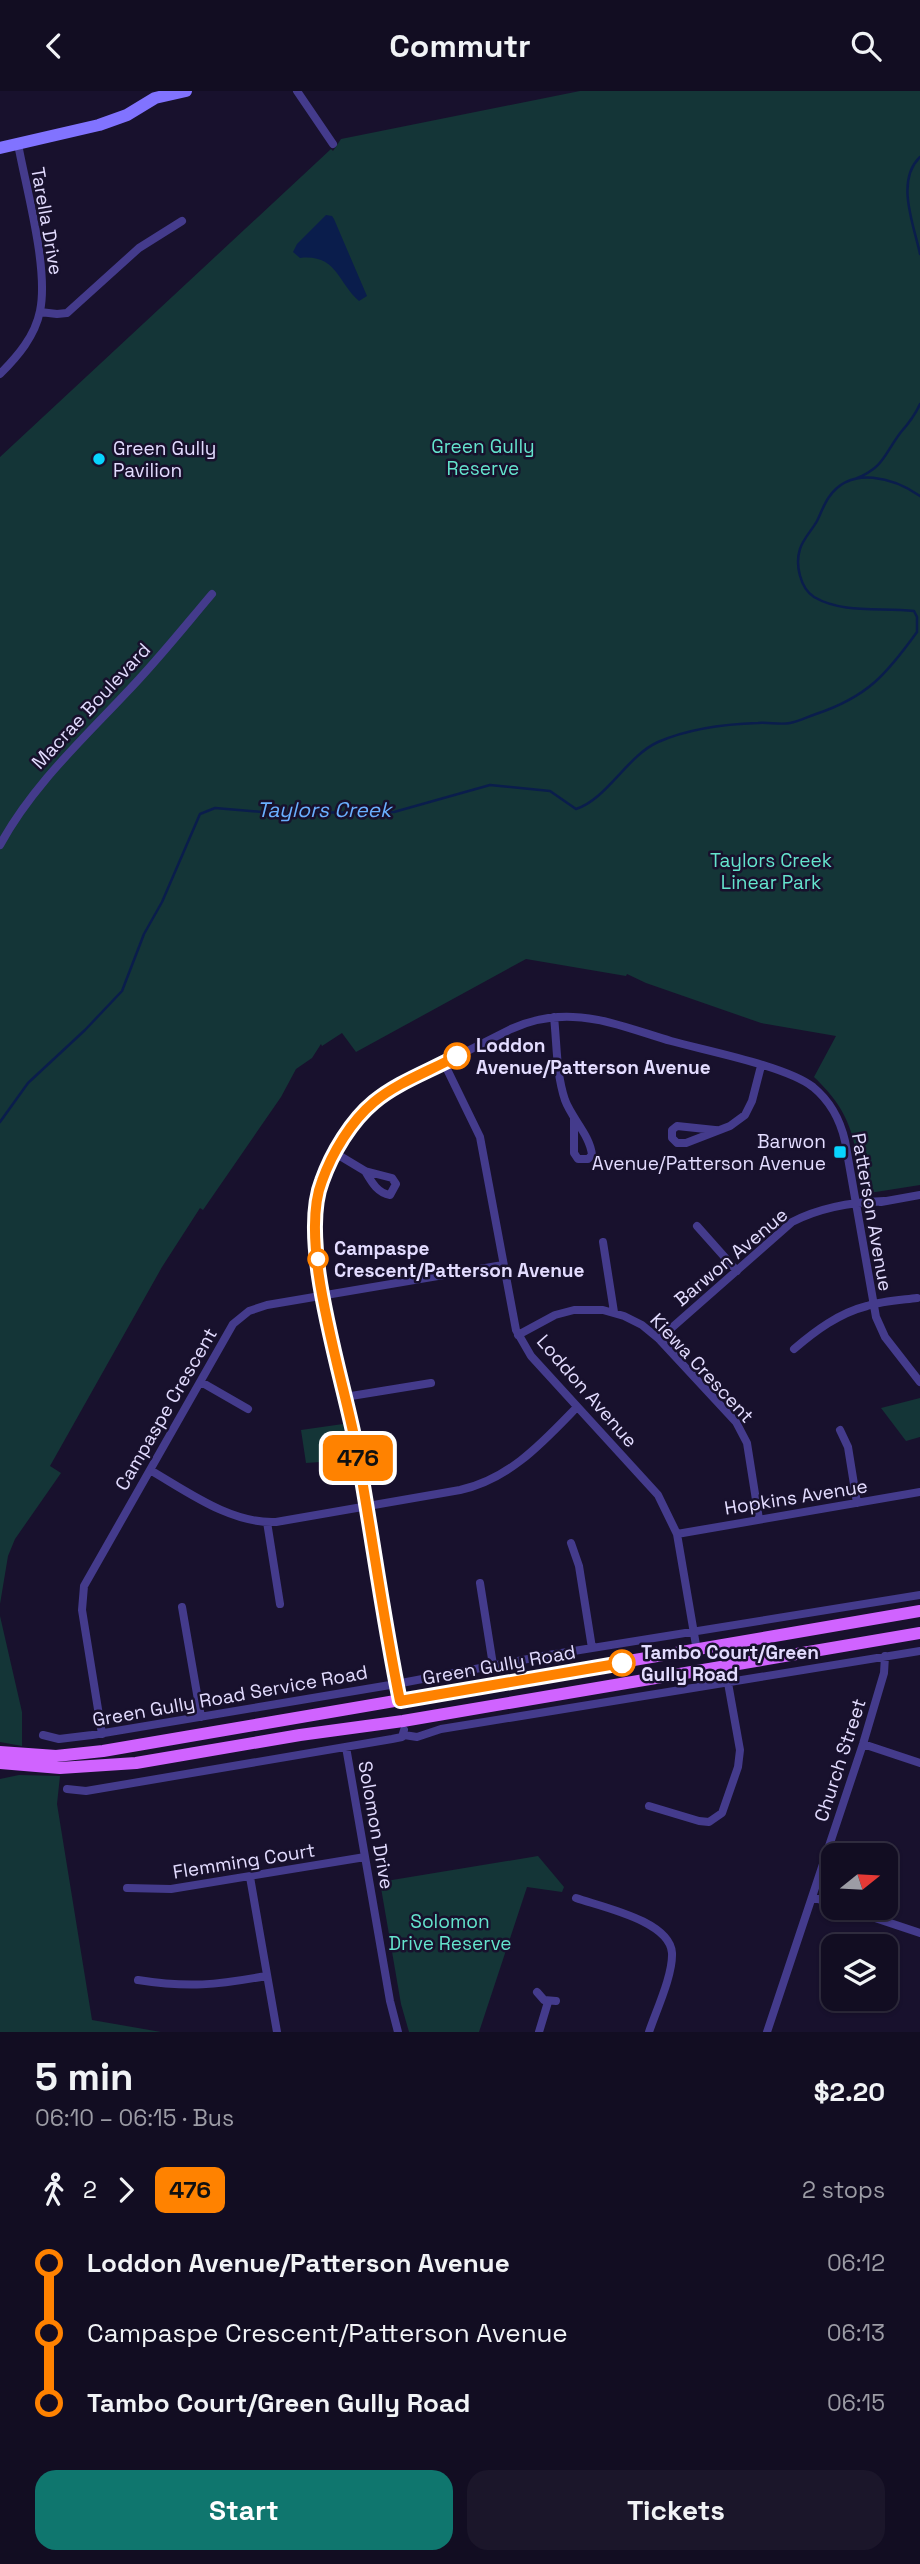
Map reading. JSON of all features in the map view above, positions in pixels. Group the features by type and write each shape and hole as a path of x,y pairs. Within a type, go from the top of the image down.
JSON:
{"main road":[{"name":"Green Gully Road","path":"0,1752 57,1756 103,1751 920,1611"},
{"name":"Green Gully Road","path":"0,1763 60,1768 115,1765 403,1721 920,1633"},
{"path":"697,1651 700,1670"},
{"path":"400,1701 403,1721"}],"street":[{"path":"0,148 78,131 127,115 141,114 155,97 172,101 188,91"},
{"path":"297,91 333,144"},
{"name":"Tarella Drive","path":"0,374 19,354 40,312 42,281 39,255 18,144"},
{"path":"40,312 67,313 132,254 182,221"},
{"name":"Macrae Boulevard","path":"0,845 44,781 138,680 212,594"},
{"path":"554,1017 559,1072 574,1119"},
{"name":"Patterson Avenue","path":"400,1701 366,1506 324,1295 315,1238 314,1211 322,1180 335,1153 355,1123 374,1102 390,1090 518,1025 554,1017 587,1018 761,1066 803,1081 813,1087 830,1105 843,1130 873,1305 886,1337 920,1382"},
{"name":"Loddon Avenue","path":"444,1063 480,1137 518,1335 531,1356 658,1495 677,1534 697,1651"},
{"path":"715,1130 677,1126 672,1130 672,1138 677,1143 686,1143 730,1126 745,1115 752,1101 761,1066"},
{"path":"335,1153 365,1171"},
{"name":"Barwon Avenue","path":"659,1339 792,1222 830,1209 920,1195"},
{"path":"697,1226 737,1271"},
{"path":"603,1242 614,1312"},
{"name":"Campaspe Crescent","path":"102,1734 82,1609 84,1586 233,1324 243,1314 267,1305 503,1265"},
{"path":"794,1349 840,1317 873,1305 917,1298"},
{"name":"Kiewa Crescent","path":"518,1335 543,1320 564,1312 585,1309 614,1312 642,1325 659,1339 736,1422 745,1436 759,1519"},
{"path":"201,1383 248,1409"},
{"path":"345,1397 431,1383"},
{"path":"150,1470 231,1514 267,1522 460,1490 499,1477 533,1451 578,1407"},
{"path":"840,1430 848,1447 857,1503"},
{"name":"Hopkins Avenue","path":"677,1534 920,1492"},
{"path":"267,1522 280,1604"},
{"path":"570,1543 579,1566 592,1648"},
{"path":"480,1583 492,1665"},
{"name":"Green Gully Road Service Road","path":"43,1735 59,1739 102,1734 592,1648 920,1595"},
{"path":"182,1607 201,1717"},
{"path":"67,1789 86,1791 404,1735 417,1737 441,1729 920,1650"},
{"name":"Church Street","path":"767,2032 863,1744 884,1673 885,1656"},
{"path":"700,1670 702,1687"},
{"path":"649,1806 709,1822 722,1813 738,1766 740,1750 728,1683"},
{"path":"403,1721 404,1735"},
{"path":"863,1744 920,1763"},
{"name":"Solomon Drive","path":"346,1747 390,2001 398,2032"},
{"name":"Flemming Court","path":"127,1888 171,1889 365,1857"},
{"path":"250,1877 277,2032"},
{"path":"812,1897 821,1900"},
{"path":"576,1898 643,1921 660,1930 668,1940 672,1952 670,1969 649,2032"},
{"path":"881,1920 920,1933"},
{"path":"138,1980 174,1986 207,1986 266,1976"},
{"path":"537,1992 552,2002 539,2032"}],"green space":[{"name":"Green Gully Reserve","path":"580,91 920,91 920,1185 863,1194 851,1130 838,1104 814,1077 836,1036 761,1023 627,974 626,976 526,959 356,1052 342,1033 322,1046 321,1044 312,1058 296,1069 281,1097 203,1210 200,1208 162,1267 50,1466 61,1473 15,1539 8,1556 0,1604 0,457 331,149 333,151 341,139"},
{"path":"920,1398 920,1437 906,1441 881,1408"},
{"path":"343,1424 349,1460 306,1463 301,1430"},
{"path":"0,1616 22,1712 22,1746 0,1742"},
{"path":"19,1775 60,1776 57,1804 92,2020 161,2032 0,2032 0,1779"},
{"name":"Solomon Drive Reserve","path":"538,1856 564,1887 562,1892 527,1887 479,2032 409,2032 401,2004 380,1882"}],"water":[{"path":"326,215 334,219 367,296 359,301 329,265 322,260 300,258 293,252 297,244"}],"waterway":[{"path":"920,157 913,167 907,191 920,254"},
{"path":"855,479 878,465 920,404"},
{"name":"Taylors Creek","path":"0,1122 28,1083 122,991 144,934 162,902 200,814 215,808 275,813 394,812 490,785 550,791 576,809 598,796 636,757 658,742 720,726 790,723 834,707 862,692 885,672 917,632 917,617 914,611 850,608 814,597 805,588 800,575 798,562 801,545 829,497 838,487 849,481 861,478 886,480 920,496"}],"bus line":[{"name":"476","path":"457,1056 390,1090 368,1107 335,1153 318,1191 314,1211 315,1238 324,1295 357,1451 400,1701 622,1663"}],"place":[{"name":"Green Gully Pavilion","path":"99,459"},
{"name":"Loddon Avenue/Patterson Avenue","path":"457,1056"},
{"name":"Barwon Avenue/Patterson Avenue","path":"840,1152"},
{"name":"Campaspe Crescent/Patterson Avenue","path":"318,1259"},
{"name":"Tambo Court/Green Gully Road","path":"622,1663"}],"park label":[{"name":"Taylors Creek Linear Park","path":"771,871"}]}
